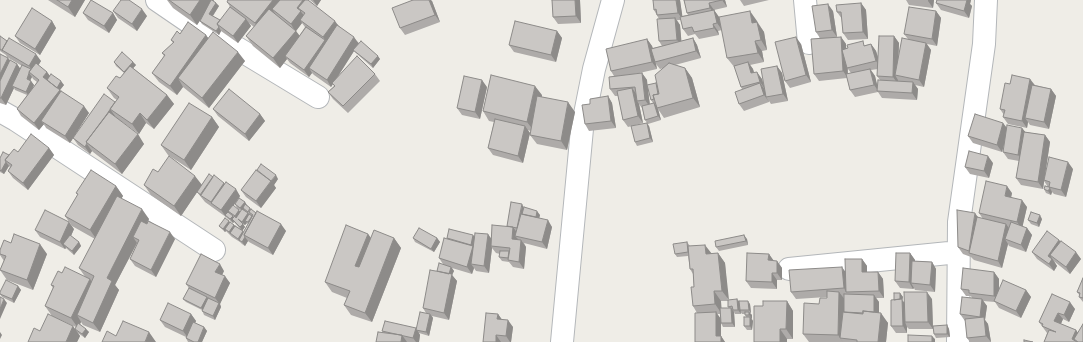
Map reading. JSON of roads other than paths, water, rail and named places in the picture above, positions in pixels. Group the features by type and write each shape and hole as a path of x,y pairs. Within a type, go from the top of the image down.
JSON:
{"street":[{"path":"156,0 214,38 222,40 237,48 318,97"},
{"path":"562,342 582,129 594,69 613,0"},
{"path":"805,0 809,43"},
{"path":"958,342 960,222 984,44 986,0"},
{"path":"0,112 16,120 214,250"},
{"path":"788,269 959,252"}]}
